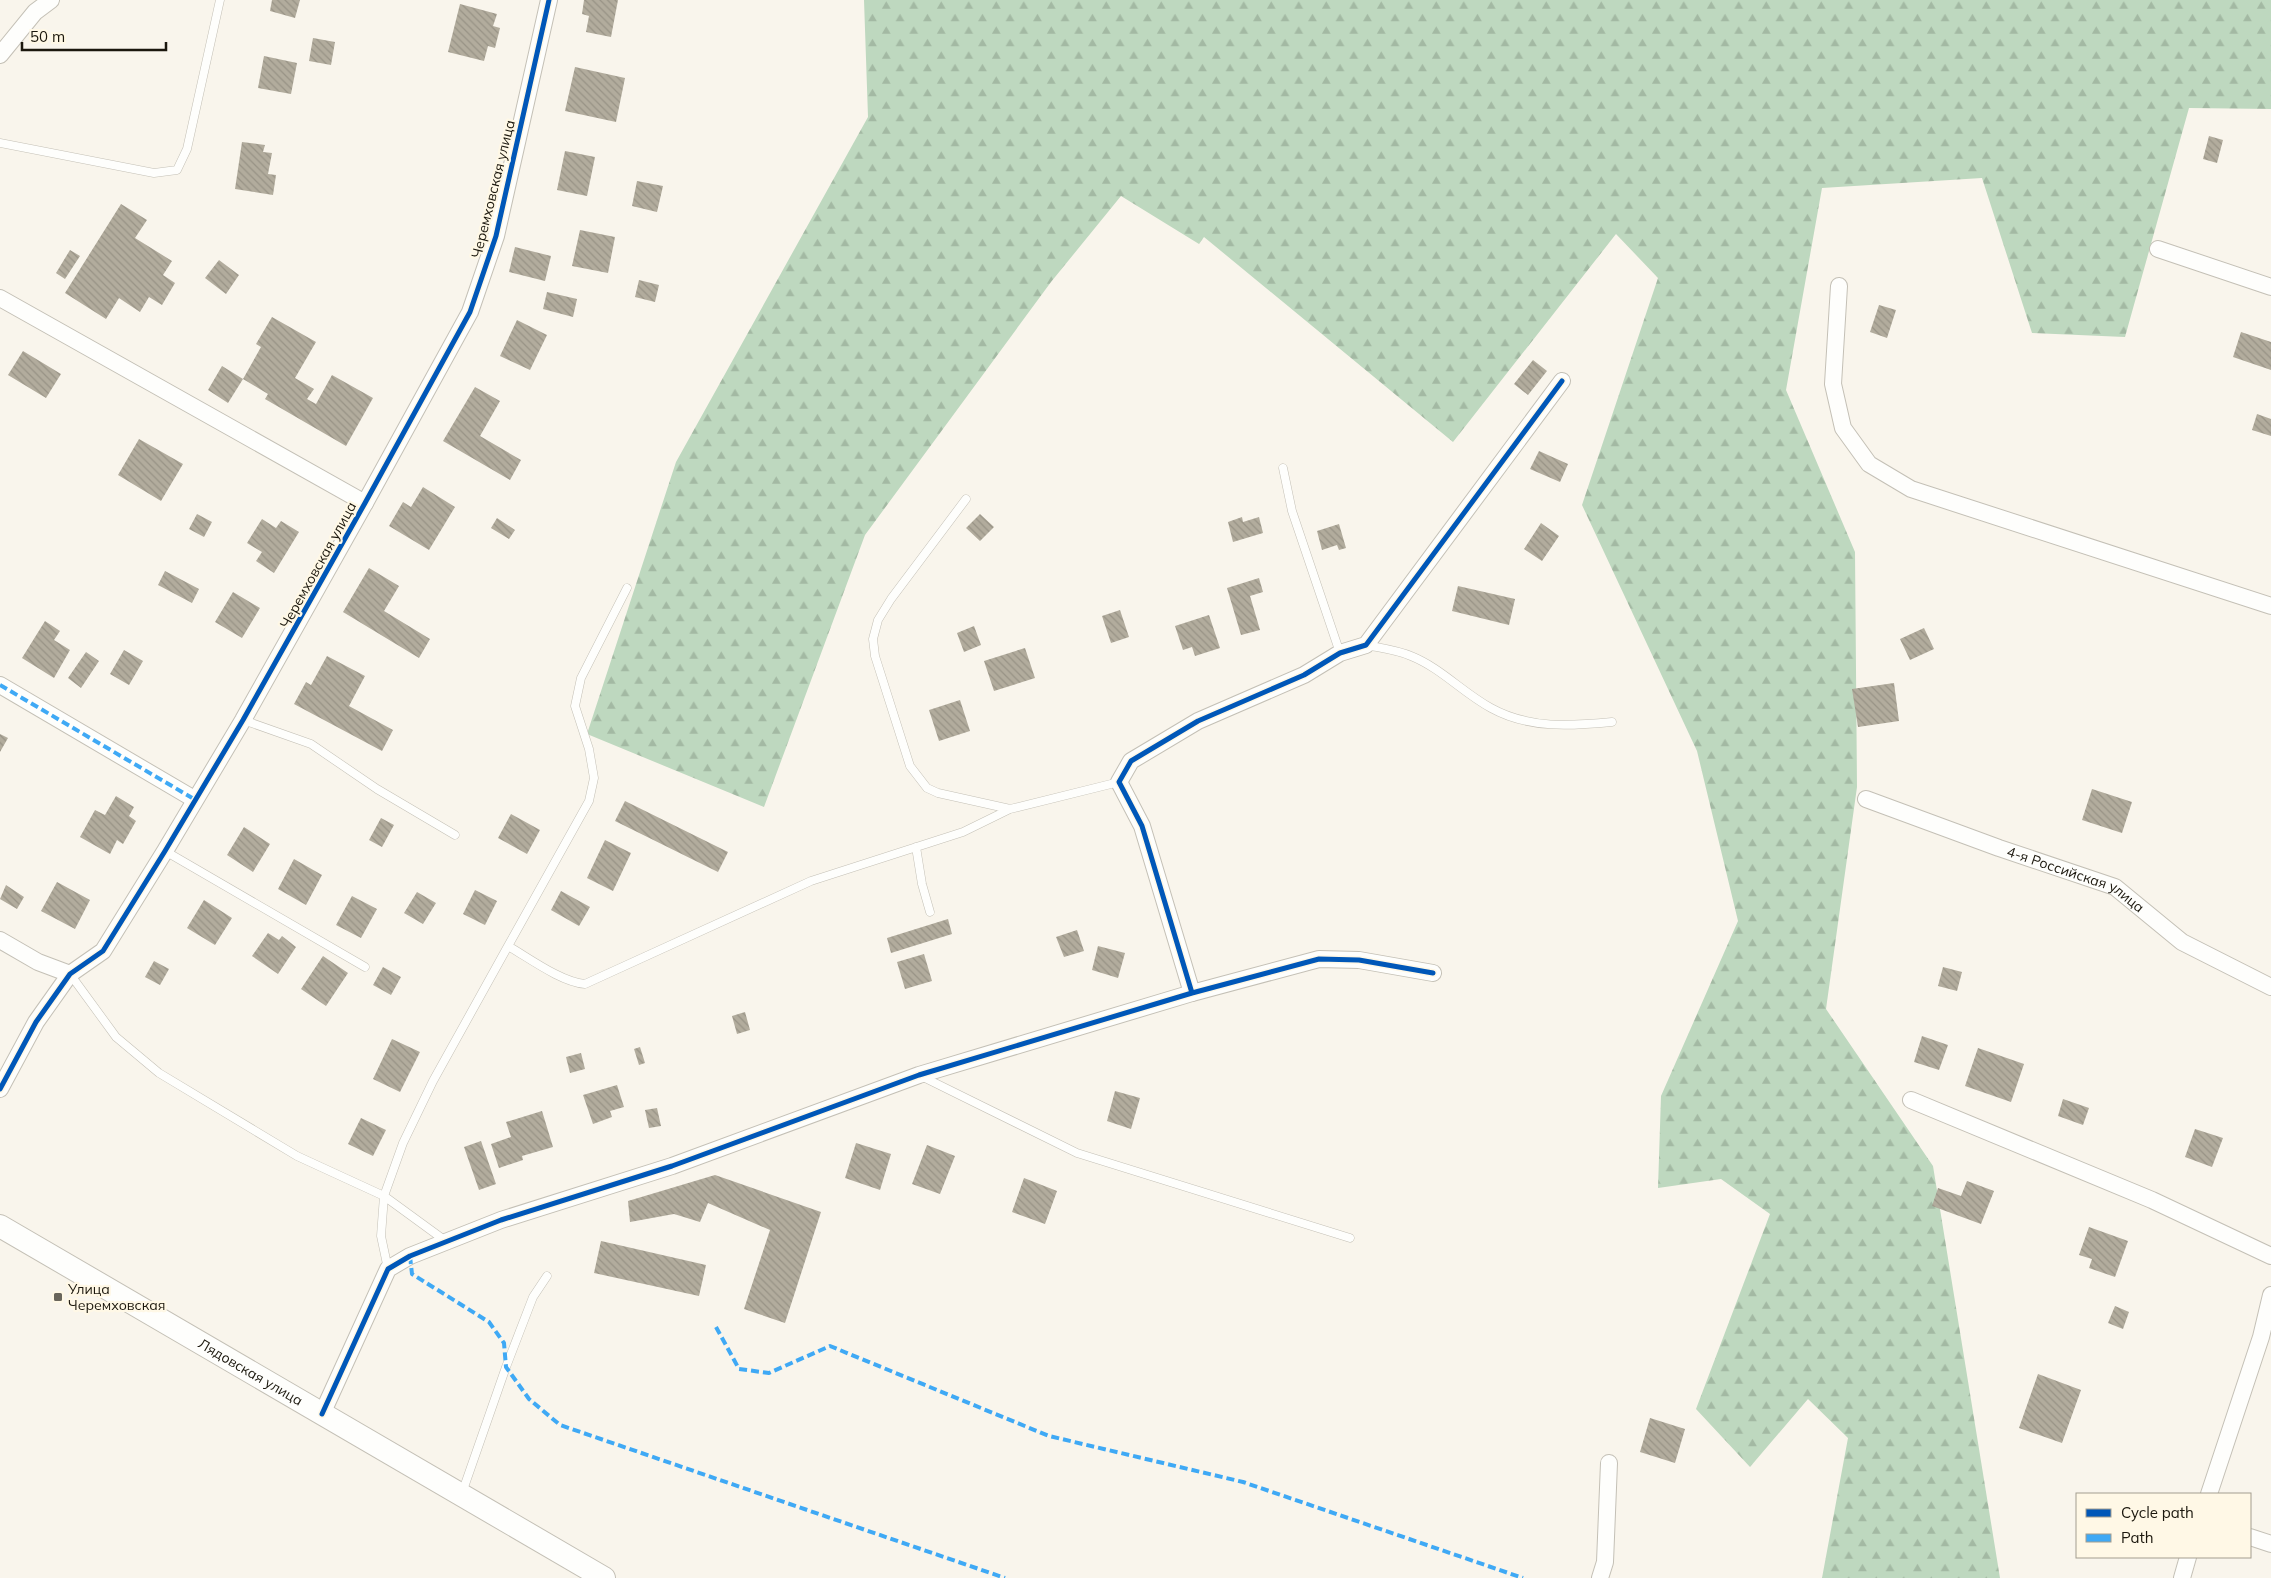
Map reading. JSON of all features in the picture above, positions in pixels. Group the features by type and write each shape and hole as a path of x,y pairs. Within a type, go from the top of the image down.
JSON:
{"main road":[{"name":"Лядовская улица","path":"0,1226 604,1578"}],"street":[{"path":"0,56 35,12 51,0"},
{"name":"Черемховская улица","path":"0,1089 36,1022 70,974 102,951 165,851 194,799 243,720 365,504 470,312 496,236 549,0"},
{"path":"2158,249 2271,287"},
{"path":"1839,286 1833,384 1843,428 1869,464 1910,488 2271,606"},
{"name":"Черемховская улица","path":"0,298 365,504"},
{"path":"1192,993 1142,826 1119,782 1131,761 1198,721 1304,675 1340,653 1366,645 1562,381"},
{"path":"0,685 194,799"},
{"name":"4-я Российская улица","path":"1866,799 1999,848 2115,887 2182,942 2271,987"},
{"path":"0,940 38,962 70,974"},
{"path":"322,1414 388,1270 410,1256 448,1243 501,1220 672,1166 919,1075 1192,993 1319,959 1359,960 1433,973"},
{"path":"1911,1100 2152,1200 2271,1256"},
{"path":"2209,1493 2261,1338 2271,1295"},
{"path":"1600,1578 1605,1562 1609,1463"},
{"path":"2251,1537 2271,1544"},
{"path":"2182,1578 2188,1558"}],"lane":[{"path":"0,144 154,172 177,170 187,149 220,0"},
{"path":"1283,468 1292,511 1340,653"},
{"path":"966,499 891,599 878,620 873,639 875,656 910,766 918,779 927,788 938,793 1010,809"},
{"path":"388,1270 381,1236 384,1196 403,1143 433,1081 590,801 594,778 588,749 575,706 581,678 627,588"},
{"path":"1366,645 1411,656 1451,680 1492,709 1529,721 1562,726 1612,722"},
{"path":"243,720 311,744 377,789 455,835"},
{"path":"508,946 565,978 576,983 585,984 811,881 963,832 1010,809 1119,782"},
{"path":"916,847 922,884 930,912"},
{"path":"165,851 366,966"},
{"path":"70,974 116,1037 159,1073 297,1156 384,1196 448,1243"},
{"path":"919,1075 1077,1153 1350,1238"},
{"path":"462,1495 506,1367 533,1297 547,1276"}],"green space":[{"path":"864,0 2271,0 2271,109 2189,108 2125,337 2032,333 1982,178 1822,188 1786,390 1855,552 1857,787 1826,1009 1933,1166 2000,1578 1822,1578 1848,1438 1808,1399 1750,1467 1696,1409 1770,1214 1721,1179 1658,1188 1661,1096 1738,921 1697,751 1582,505 1658,278 1616,234 1453,442 1204,237 1199,244 1121,196 1051,282 865,535 764,807 587,734 676,462 868,117"}],"building":[{"path":"272,0 300,0 295,18 270,11"},
{"path":"584,0 618,0 611,37 586,32 589,16 582,14"},
{"path":"460,4 497,14 493,26 500,28 495,48 488,46 484,61 448,52"},
{"path":"313,38 335,42 331,65 309,61"},
{"path":"264,56 297,63 291,94 258,88"},
{"path":"575,67 625,78 616,122 565,111"},
{"path":"2209,136 2223,140 2217,163 2203,159"},
{"path":"242,142 265,145 263,152 272,153 268,174 276,175 273,195 235,189"},
{"path":"565,151 595,157 587,196 557,190"},
{"path":"637,181 663,186 657,212 632,206"},
{"path":"121,204 147,220 135,238 172,261 163,275 175,283 162,305 149,297 140,312 119,298 106,319 65,293"},
{"path":"580,230 615,237 608,273 572,266"},
{"path":"515,247 551,256 545,281 509,272"},
{"path":"70,250 80,256 65,279 56,273"},
{"path":"219,260 239,275 226,294 205,278"},
{"path":"639,280 659,285 655,302 635,297"},
{"path":"547,292 577,299 573,317 543,309"},
{"path":"1879,305 1896,310 1887,338 1870,332"},
{"path":"272,317 316,342 295,378 314,389 307,399 316,404 332,375 373,398 346,446 265,399 268,394 243,379 261,347 256,344"},
{"path":"517,320 547,335 530,370 500,356"},
{"path":"2241,332 2271,342 2271,370 2233,357"},
{"path":"23,351 61,374 46,398 8,375"},
{"path":"1533,360 1547,371 1528,395 1514,384"},
{"path":"222,366 243,379 228,403 208,390"},
{"path":"475,387 500,401 480,436 521,460 510,480 443,441"},
{"path":"2257,414 2271,419 2271,436 2252,430"},
{"path":"139,439 183,464 161,501 118,475"},
{"path":"1539,451 1568,464 1560,482 1530,469"},
{"path":"423,487 455,507 429,550 389,526 403,502 411,507"},
{"path":"197,514 212,522 204,537 189,529"},
{"path":"980,514 994,527 980,541 966,528"},
{"path":"1242,517 1243,522 1259,517 1263,533 1233,542 1228,522"},
{"path":"497,518 515,530 509,539 491,528"},
{"path":"262,519 276,528 281,521 299,532 274,573 256,561 262,552 247,543"},
{"path":"1541,523 1559,536 1542,561 1524,549"},
{"path":"1339,524 1346,548 1339,550 1337,545 1322,550 1317,531"},
{"path":"369,568 399,586 384,611 430,639 419,658 343,612"},
{"path":"165,571 199,589 192,603 158,585"},
{"path":"1259,578 1263,592 1250,596 1260,630 1241,635 1227,588"},
{"path":"1458,586 1515,599 1509,625 1452,611"},
{"path":"233,592 260,608 242,638 215,622"},
{"path":"1120,610 1129,637 1111,643 1102,616"},
{"path":"1209,615 1220,648 1195,656 1192,647 1183,650 1175,626"},
{"path":"45,621 60,631 54,640 70,650 54,678 22,658"},
{"path":"974,626 981,645 964,652 957,633"},
{"path":"1924,628 1934,649 1910,660 1900,639"},
{"path":"1025,648 1035,678 994,691 984,661"},
{"path":"124,650 143,661 129,685 110,674"},
{"path":"86,652 99,661 81,688 68,678"},
{"path":"327,656 365,676 349,706 393,730 382,751 294,704 306,682 311,685"},
{"path":"1894,683 1899,721 1858,727 1852,689"},
{"path":"960,700 970,731 939,741 929,710"},
{"path":"0,734 8,738 0,752"},
{"path":"2092,789 2132,802 2122,833 2082,820"},
{"path":"116,796 134,807 129,816 136,821 123,844 117,840 110,854 80,837 95,810 105,815"},
{"path":"625,801 728,852 718,872 615,821"},
{"path":"511,814 540,830 527,854 498,838"},
{"path":"381,818 394,825 382,847 369,840"},
{"path":"244,827 270,844 253,872 227,855"},
{"path":"605,840 631,853 613,891 587,878"},
{"path":"294,859 322,875 306,905 278,889"},
{"path":"57,882 90,900 75,929 41,911"},
{"path":"6,885 24,897 17,909 0,899"},
{"path":"475,890 497,901 485,925 463,914"},
{"path":"561,891 590,907 579,926 551,910"},
{"path":"417,892 436,903 423,924 404,913"},
{"path":"352,896 377,909 361,938 336,925"},
{"path":"204,900 232,918 215,945 187,928"},
{"path":"948,919 952,934 891,953 887,938"},
{"path":"1077,930 1084,951 1064,957 1056,937"},
{"path":"268,933 279,940 282,936 296,947 278,974 252,956"},
{"path":"1098,946 1125,953 1118,978 1092,970"},
{"path":"924,954 932,981 905,989 897,962"},
{"path":"323,956 348,973 326,1006 301,989"},
{"path":"154,961 169,969 160,985 145,977"},
{"path":"383,967 401,977 391,995 373,985"},
{"path":"1943,967 1962,972 1957,991 1938,986"},
{"path":"745,1012 750,1030 737,1034 732,1016"},
{"path":"1922,1036 1948,1045 1939,1070 1914,1062"},
{"path":"392,1039 420,1052 400,1092 373,1079"},
{"path":"640,1047 645,1063 639,1065 634,1049"},
{"path":"1978,1048 2024,1064 2011,1102 1965,1086"},
{"path":"581,1053 585,1069 570,1073 566,1057"},
{"path":"617,1085 624,1107 610,1111 612,1117 593,1124 583,1095"},
{"path":"1115,1091 1140,1098 1131,1129 1107,1121"},
{"path":"2063,1099 2089,1108 2083,1125 2058,1116"},
{"path":"657,1108 661,1126 649,1128 645,1110"},
{"path":"542,1111 553,1147 522,1156 523,1160 499,1168 491,1144 511,1137 506,1122"},
{"path":"361,1118 386,1130 373,1156 348,1144"},
{"path":"2195,1129 2223,1138 2212,1167 2185,1157"},
{"path":"481,1141 496,1184 479,1190 464,1147"},
{"path":"856,1143 891,1154 880,1190 845,1178"},
{"path":"927,1145 955,1156 940,1194 912,1184"},
{"path":"715,1175 821,1212 785,1323 744,1309 770,1230 708,1203 700,1222 674,1214 630,1222 628,1201"},
{"path":"1024,1178 1057,1191 1045,1224 1012,1212"},
{"path":"1967,1181 1994,1191 1981,1224 1932,1206 1938,1188 1961,1196"},
{"path":"2089,1227 2128,1241 2115,1277 2089,1268 2092,1259 2079,1255"},
{"path":"601,1241 706,1265 699,1296 594,1273"},
{"path":"2115,1306 2129,1312 2123,1329 2108,1323"},
{"path":"2038,1374 2081,1390 2062,1443 2019,1428"},
{"path":"1650,1418 1685,1429 1675,1463 1640,1452"}],"marked path":[{"path":"0,685 194,799"},
{"path":"410,1256 412,1274 489,1322 504,1343 506,1367 529,1399 560,1425 1005,1578"},
{"path":"716,1327 739,1369 769,1373 830,1346 1049,1436 1243,1482 1523,1578"}],"cycle path":[{"path":"0,1089 36,1022 70,974 103,951 165,851 243,720 470,312 496,236 549,0"},
{"path":"1192,993 1142,826 1119,782 1131,761 1198,721 1304,675 1340,653 1366,645 1562,381"},
{"path":"322,1414 388,1269 410,1256 501,1220 672,1166 919,1075 1192,993 1319,959 1359,960 1433,973"}],"place":[{"name":"Улица Черемховская","path":"58,1297"}]}
